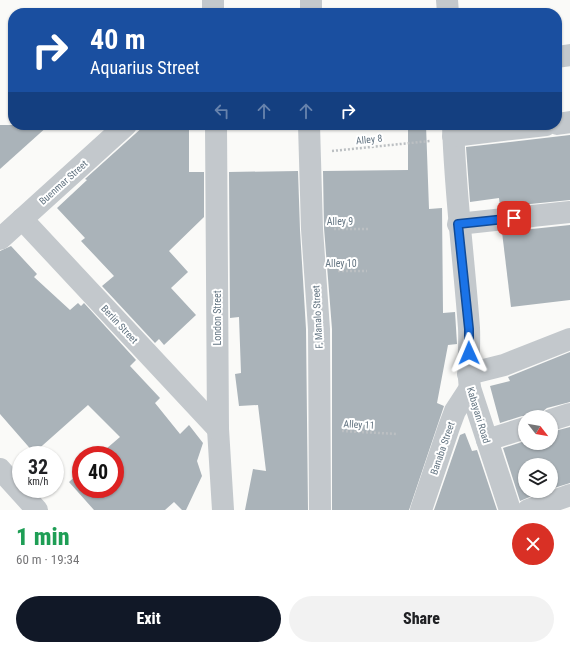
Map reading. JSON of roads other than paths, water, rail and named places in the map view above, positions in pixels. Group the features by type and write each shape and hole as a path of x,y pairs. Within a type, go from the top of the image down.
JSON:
{"street":[{"name":"Buenmar Street","path":"0,239 120,130"},
{"name":"London Street","path":"216,130 218,429 223,510"},
{"name":"F. Manalo Street","path":"310,130 312,229 319,329 320,510"},
{"path":"453,133 488,130"},
{"name":"Kabayani Road","path":"453,133 458,224 469,329 469,381 510,510"},
{"path":"458,224 570,212"},
{"name":"Berlin Street","path":"22,219 218,429"},
{"path":"469,381 504,365 570,339"},
{"name":"Banaba Street","path":"421,510 449,427 469,381"},
{"path":"558,418 570,414"},
{"path":"487,440 518,430"},
{"path":"0,469 37,510"},
{"path":"528,510 570,495"}]}
